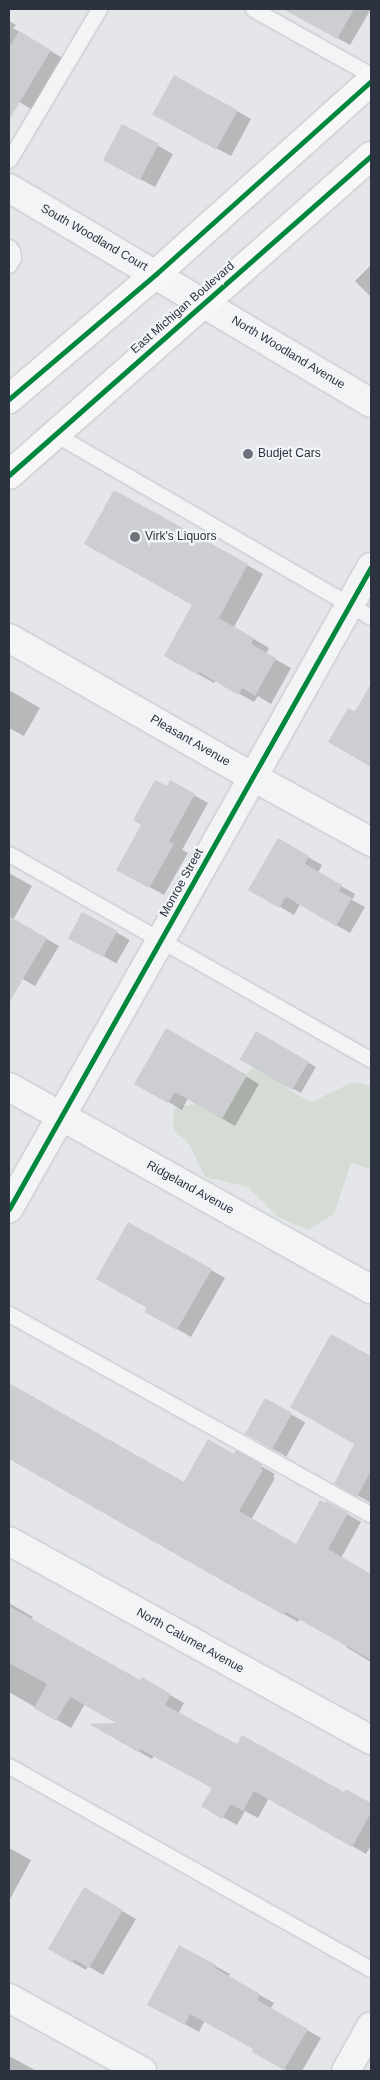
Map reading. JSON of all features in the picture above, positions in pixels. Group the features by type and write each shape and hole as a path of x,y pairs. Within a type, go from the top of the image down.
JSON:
{"main road":[{"path":"9,400 156,274 371,81"},
{"name":"East Michigan Boulevard","path":"9,475 204,303 366,168"}],"street":[{"name":"South Woodland Court","path":"9,188 204,303"},
{"name":"North Woodland Avenue","path":"204,303 371,404"},
{"name":"Monroe Street","path":"9,1209 253,777 360,611 371,567"},
{"name":"Pleasant Avenue","path":"9,638 371,842"},
{"name":"Ridgeland Avenue","path":"9,1087 371,1289"},
{"name":"North Calumet Avenue","path":"9,1541 371,1740"},
{"path":"9,1998 142,2071"},
{"path":"346,2071 371,2026"}],"lane":[{"path":"9,160 99,9"},
{"path":"253,9 371,75"},
{"path":"9,247 13,258 9,265"},
{"path":"55,434 360,611"},
{"path":"9,854 160,942 371,1060"},
{"path":"9,1314 371,1515"},
{"path":"9,1766 371,1969"}],"shaded area":[{"path":"254,1066 265,1066 290,1091 312,1102 353,1082 371,1086 371,1169 351,1163 334,1214 308,1230 278,1217 248,1187 205,1177 189,1144 173,1129 174,1108 224,1099"}],"building":[{"path":"283,9 354,9 337,39"},
{"path":"19,31 51,50 9,120 9,48"},
{"path":"174,75 238,110 216,150 152,114"},
{"path":"122,124 159,144 140,180 103,160"},
{"path":"114,490 248,564 219,618 254,638 251,644 276,658 255,696 242,688 238,695 199,672 198,675 164,656 192,605 84,544"},
{"path":"371,683 371,767 328,742 348,708 355,712"},
{"path":"155,780 167,786 170,780 195,794 169,841 174,844 149,888 116,870 141,825 133,820"},
{"path":"278,838 309,856 305,864 342,885 339,891 352,898 336,926 286,897 279,908 248,890"},
{"path":"82,912 117,931 103,957 68,938"},
{"path":"9,916 47,938 9,1003"},
{"path":"166,1028 247,1075 222,1119 175,1092 168,1103 134,1084"},
{"path":"256,1031 309,1062 292,1090 240,1060"},
{"path":"128,1222 212,1269 177,1330 144,1312 147,1308 96,1279"},
{"path":"331,1334 371,1356 371,1470 357,1497 334,1484 354,1444 290,1407"},
{"path":"9,1383 184,1482 208,1439 234,1454 236,1450 262,1465 261,1468 263,1470 239,1511 296,1544 320,1500 325,1503 326,1501 348,1513 328,1549 371,1574 371,1660 286,1612 284,1615 235,1588 9,1459"},
{"path":"265,1398 292,1413 272,1449 245,1434"},
{"path":"9,1606 140,1680 142,1677 171,1694 165,1705 237,1744 242,1735 344,1792 346,1789 371,1803 371,1813 352,1847 254,1791 243,1811 231,1804 222,1819 201,1806 212,1788 140,1749 138,1752 89,1724 116,1723 70,1697 56,1721 34,1708 47,1684 9,1663"},
{"path":"84,1887 123,1910 89,1968 74,1959 72,1963 48,1949"},
{"path":"179,1945 216,1965 215,1968 260,1994 257,2000 308,2029 284,2070 252,2052 253,2049 190,2014 185,2025 147,2005"}],"cycle path":[{"path":"9,399 156,274 371,81"},
{"path":"9,475 371,156"},
{"path":"9,1209 371,567"}],"place":[{"name":"Budjet Cars","path":"248,454"},
{"name":"Virk's Liquors","path":"135,537"}]}
